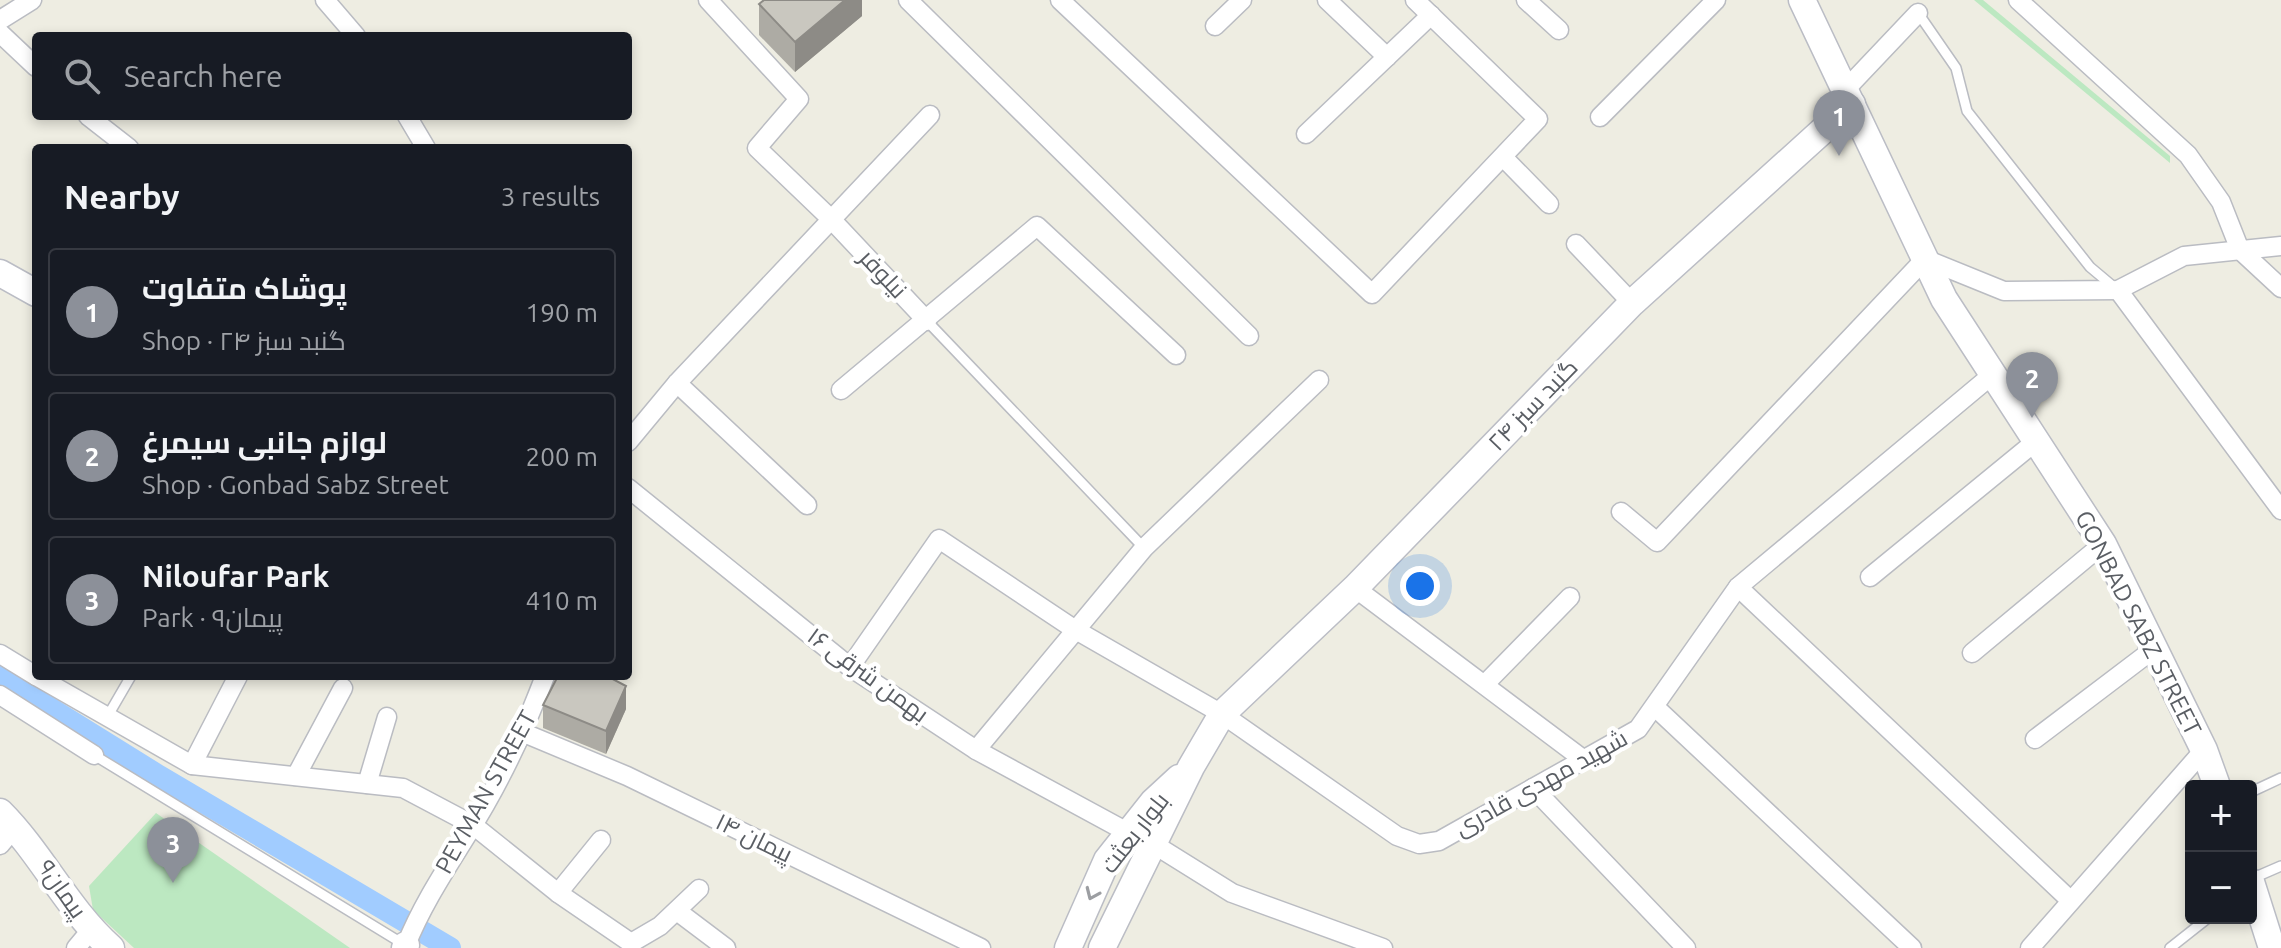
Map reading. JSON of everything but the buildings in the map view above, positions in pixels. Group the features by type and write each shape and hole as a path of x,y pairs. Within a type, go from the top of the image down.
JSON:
{"street":[{"path":"0,20 32,0"},
{"path":"325,0 353,32"},
{"name":"نیلوفر","path":"708,0 799,99 757,148 830,218 927,321"},
{"path":"908,0 1249,336"},
{"path":"1060,0 1372,294 1538,119 1415,0"},
{"path":"1215,26 1242,0"},
{"path":"1327,0 1387,57"},
{"path":"1526,0 1559,30"},
{"path":"1600,117 1716,0"},
{"name":"GONBAD SABZ STREET","path":"1802,0 1944,299 2103,544 2204,750 2215,780"},
{"path":"2018,0 2188,155 2221,202 2240,250 2281,288"},
{"path":"1848,97 1918,13"},
{"path":"1306,134 1431,15"},
{"path":"0,33 32,63"},
{"name":"گنبد سبز ۲۴","path":"1222,714 1355,588 1632,303 1848,97"},
{"path":"632,437 677,383 930,115"},
{"path":"93,120 124,144"},
{"path":"409,120 424,144"},
{"path":"1503,157 1549,204"},
{"path":"841,390 1037,226 1176,355"},
{"path":"1576,244 1632,303"},
{"path":"1621,512 1657,542 1925,259 2004,291 2118,290 2184,256 2281,246"},
{"path":"0,273 32,291"},
{"path":"2118,290 2281,510"},
{"name":"شهید مهدی قادری","path":"850,667 939,539 1074,629 1222,714 1397,836 1419,844 1439,841 1638,729 1738,587 1992,375"},
{"path":"976,750 1144,548 1319,380"},
{"path":"677,383 807,505"},
{"path":"1870,577 2035,442"},
{"name":"بهمن شرقی ۱۶","path":"632,491 850,667 976,750 1129,833"},
{"path":"1972,653 2103,544"},
{"path":"1738,587 2070,900"},
{"path":"1355,588 1584,760"},
{"path":"1485,684 1570,597"},
{"path":"2035,739 2155,648"},
{"path":"0,654 32,674"},
{"path":"43,680 106,719 192,765 403,788 473,825 558,893 631,943 677,911 699,889"},
{"path":"192,765 236,680"},
{"name":"PEYMAN STREET","path":"407,943 422,906 473,825 524,733 544,680"},
{"path":"296,776 343,688"},
{"path":"0,695 94,755"},
{"path":"1655,707 1912,948"},
{"name":"بلوار بعثت","path":"1102,948 1191,767 1222,714"},
{"path":"367,784 387,717"},
{"name":"پیمان ۱۴","path":"524,733 627,776 981,948"},
{"path":"2030,948 2204,750"},
{"name":"بلوار بعثت","path":"1068,948 1107,860 1153,802 1191,767"},
{"path":"1533,788 1686,948"},
{"name":"پیمان۹","path":"5,828 83,939 111,948"},
{"path":"558,893 601,840"},
{"path":"1155,845 1232,893 1383,948"},
{"path":"2257,901 2272,948"},
{"path":"677,911 726,948"}],"lane":[{"path":"1918,13 1956,68 1967,111 2090,267 2118,290"},
{"name":"نیلوفر","path":"927,321 1144,548"},
{"path":"106,719 129,680"},
{"path":"94,755 407,943"},
{"path":"2257,789 2281,778"},
{"path":"2257,879 2281,866"},
{"path":"2170,948 2200,924"}],"green space":[{"path":"1974,0 1983,0 2170,156 2170,163"},
{"path":"156,813 350,948 134,948 93,910 89,886"}],"waterway":[{"path":"0,677 159,776 450,948"}],"place":[{"name":"پوشاک متفاوت","path":"1839,156"},
{"name":"لوازم جانبی سیمرغ","path":"2032,418"},
{"name":"Niloufar Park","path":"173,883"}]}
